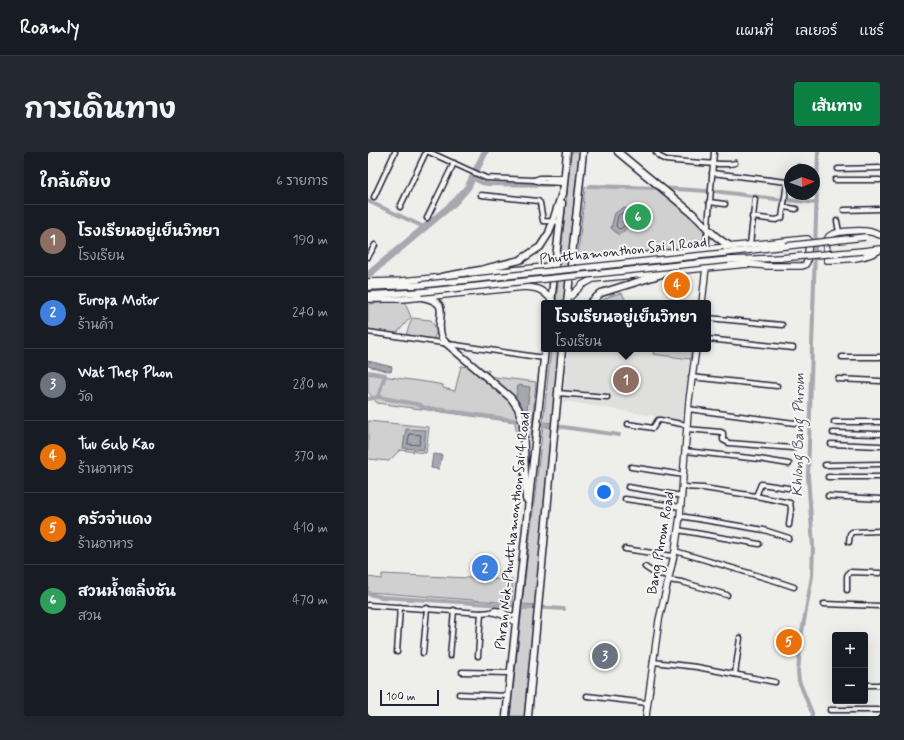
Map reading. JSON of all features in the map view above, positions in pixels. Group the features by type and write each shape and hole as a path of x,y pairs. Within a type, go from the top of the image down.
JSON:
{"main road":[{"path":"552,300 567,152"},
{"path":"567,300 583,152"},
{"path":"618,152 672,196 726,244 733,247"},
{"path":"442,277 480,270 520,260 540,247 546,240 563,190"},
{"path":"880,236 864,232 839,232 829,236 827,239 827,260 862,257 880,250"},
{"name":"Phutthamonthon Sai 1 Road","path":"368,287 420,285 880,236"},
{"path":"572,258 574,261 578,262 620,259 808,239 809,242 806,265 768,266 747,264"},
{"path":"743,246 761,248"},
{"name":"Phutthamonthon Sai 1 Road","path":"369,298 377,295 422,294 728,260 777,258 880,250"},
{"path":"568,300 582,285 593,279 747,264 777,258"},
{"path":"618,277 615,276 612,270 612,265 620,259"},
{"path":"368,282 401,281 544,267 556,262"},
{"path":"702,300 706,267"},
{"path":"507,289 514,282 513,275 508,270"},
{"path":"594,300 602,293 672,271"},
{"path":"369,298 534,287 542,290 551,300"},
{"path":"422,294 433,299 439,304 441,311 440,335 446,343 511,398 518,408 522,421 527,518"},
{"name":"Phran Nok-Phutthamonthon Sai 4 Road","path":"506,716 545,352"},
{"path":"528,716 562,352"},
{"name":"Bang Phrom Road","path":"646,716 659,620 674,554 680,516 691,377 695,352"}],"street":[{"path":"374,197 395,152"},
{"path":"400,207 426,152"},
{"path":"429,152 486,178 534,180 540,182 564,181"},
{"path":"656,152 660,157 666,160 726,164 735,163"},
{"path":"706,250 714,152"},
{"path":"427,218 454,163"},
{"path":"838,169 880,168"},
{"path":"712,173 784,182"},
{"path":"835,180 880,180"},
{"path":"481,195 538,201 540,203 543,221 560,222"},
{"path":"750,245 755,199"},
{"path":"752,217 780,220 782,218 785,200"},
{"path":"710,202 725,204"},
{"path":"784,207 796,209"},
{"path":"844,210 880,209"},
{"path":"837,221 839,232"},
{"path":"368,257 375,245"},
{"path":"711,318 782,325"},
{"path":"368,332 544,358"},
{"path":"711,339 793,348"},
{"path":"842,357 880,357"},
{"path":"691,377 777,386"},
{"path":"838,379 880,381"},
{"path":"558,393 607,397"},
{"path":"688,409 802,424"},
{"path":"628,424 653,428 658,420 660,420 687,428 718,434"},
{"path":"834,422 880,422"},
{"path":"687,428 721,432 723,433 723,440 729,443 793,448"},
{"path":"833,433 880,434"},
{"path":"831,444 880,446"},
{"path":"685,452 759,459 790,464"},
{"path":"825,465 880,464"},
{"path":"631,467 684,475"},
{"path":"828,477 880,477"},
{"path":"756,496 761,484 788,488"},
{"path":"628,487 682,496"},
{"path":"683,487 703,488 790,503 791,509 789,524"},
{"path":"828,496 880,498"},
{"path":"625,499 681,507"},
{"path":"680,516 764,530 789,538"},
{"path":"678,530 759,544"},
{"path":"849,542 850,534 852,532 880,531"},
{"path":"625,549 674,554 776,580 794,587"},
{"path":"645,567 654,573 668,578 727,595"},
{"path":"847,590 847,576 849,572 880,573"},
{"path":"824,604 880,606"},
{"path":"368,605 481,613 495,610 502,611 509,616 516,615"},
{"path":"396,652 400,607"},
{"path":"424,654 427,608"},
{"path":"450,656 454,610"},
{"path":"491,612 516,623"},
{"path":"478,656 481,613"},
{"path":"735,674 740,638"},
{"path":"653,662 697,667 775,682"},
{"path":"462,672 510,673"},
{"path":"868,685 880,685"},
{"path":"459,694 508,696"},
{"path":"587,696 647,703"},
{"path":"830,710 880,710"}],"shaded area":[{"path":"571,152 579,152 564,300 556,300"},
{"path":"585,187 664,189 704,226 703,246 583,258 578,256"},
{"path":"622,293 626,300 603,300 610,296"},
{"path":"404,301 411,317 396,334 368,329 368,304"},
{"path":"412,318 431,320 437,331 433,340 406,335"},
{"path":"551,352 559,352 552,423 543,422"},
{"path":"568,352 653,352 653,354 690,359 681,422 655,418 655,416 563,401"},
{"path":"653,352 691,352 690,359 653,354"},
{"path":"461,366 489,370 487,376 536,382 531,438 517,435 515,422 377,403 368,392 368,374 433,383 443,385 443,388 455,391"},
{"path":"368,421 429,427 426,453 400,450 389,461 368,459"},
{"path":"543,426 551,428 535,605 522,604"},
{"path":"382,574 513,580 512,603 368,592 368,577 382,579"},
{"path":"522,609 535,609 524,716 510,716"}],"water":[{"path":"623,208 632,210 632,219 628,227 619,235 611,228 615,213"},
{"path":"368,361 392,367 391,372 368,366"},
{"path":"518,385 530,387 527,410 514,408"},
{"path":"406,429 426,430 424,450 403,448"},
{"path":"433,454 442,455 439,469 431,468"}],"waterway":[{"path":"368,275 455,202 468,187 485,152"},
{"name":"Khlong Bang Phrom","path":"812,716 799,681 798,672 801,638 812,576 813,546 808,476 818,152"},
{"path":"472,178 488,184 552,185"},
{"path":"590,186 707,191"},
{"path":"714,191 783,200"},
{"path":"788,200 817,203"},
{"path":"368,201 424,227"},
{"path":"368,372 385,375 378,397 421,405 421,407 619,435"},
{"path":"368,399 378,397"},
{"path":"368,594 382,597 564,609"}],"place":[{"name":"สวนน้ำตลิ่งชัน","path":"638,217"},
{"name":"Tuu Gub Kao","path":"677,285"},
{"name":"โรงเรียนอยู่เย็นวิทยา","path":"626,380"},
{"name":"Europa Motor","path":"485,568"},
{"name":"ครัวจ่าแดง","path":"789,642"},
{"name":"Wat Thep Phon","path":"605,656"}]}
